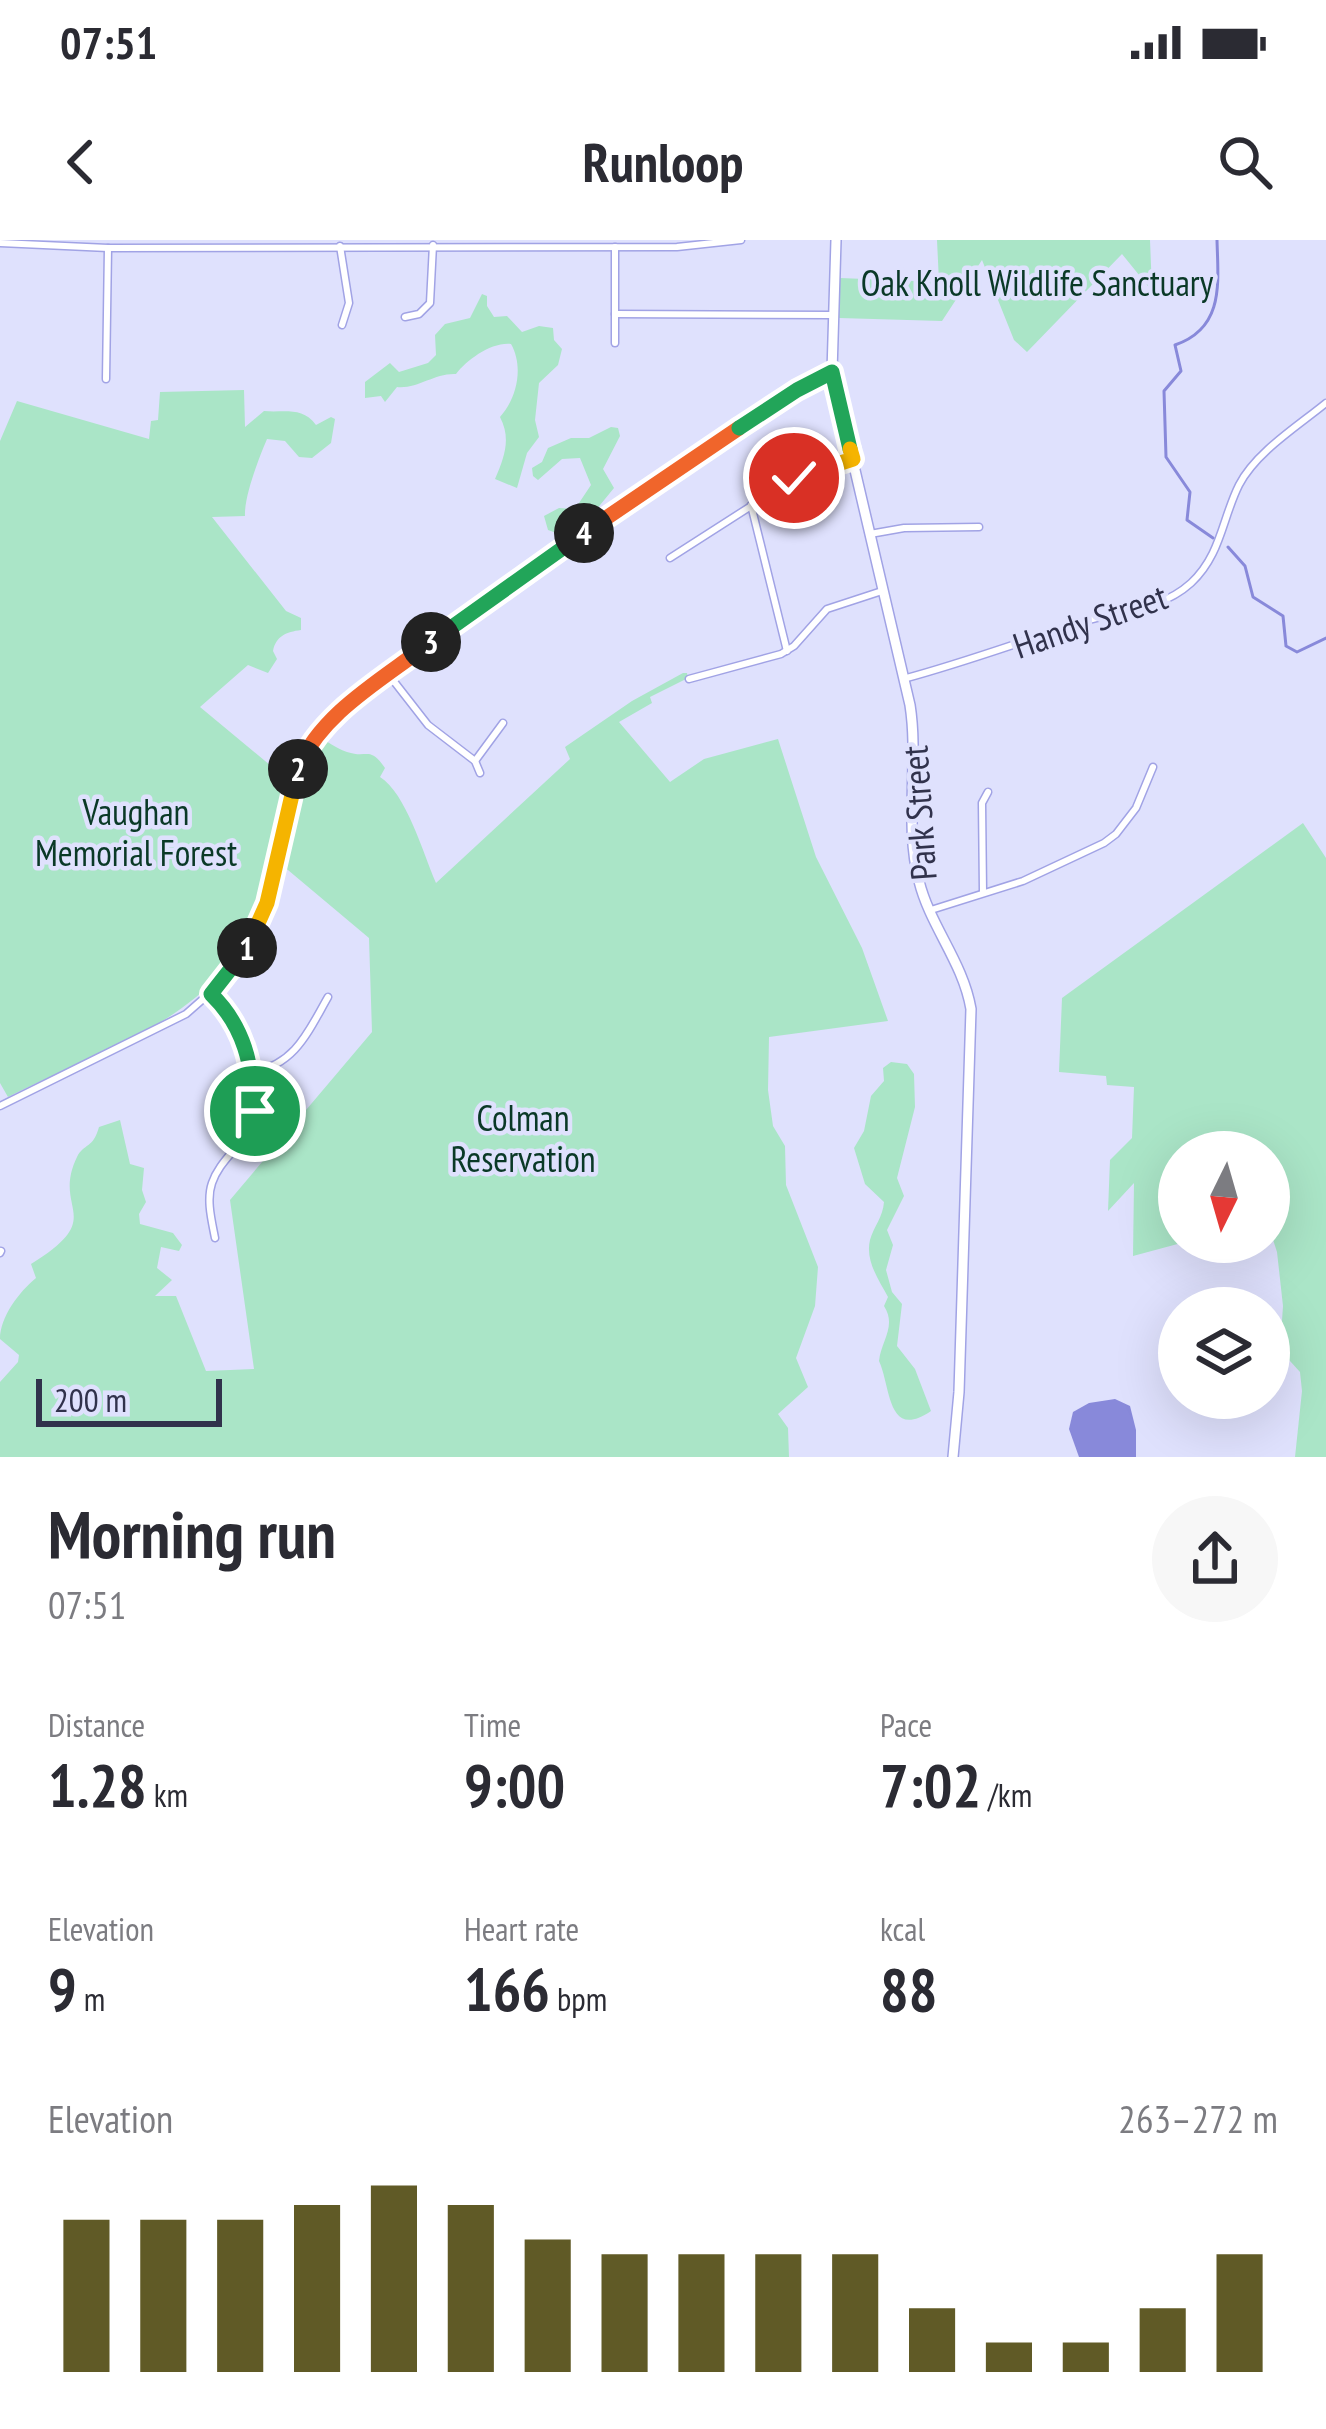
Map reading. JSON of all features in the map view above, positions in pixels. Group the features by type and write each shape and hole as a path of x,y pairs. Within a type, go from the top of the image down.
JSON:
{"main road":[{"name":"Park Street","path":"836,240 832,372 915,749 915,863 931,910 962,973 973,1031 953,1457"}],"street":[{"path":"0,243 108,248 365,243 615,248 741,240"},
{"path":"405,317 419,314 430,303 433,245"},
{"path":"340,246 349,303 342,325"},
{"path":"106,380 108,248"},
{"path":"615,248 615,343"},
{"path":"615,314 832,315"},
{"path":"0,1106 186,1014 211,994 259,926 292,787 308,746 334,719 484,602 797,390 832,372"},
{"name":"Handy Street","path":"903,679 1081,622 1156,605 1173,596 1191,583 1217,549 1246,474 1326,403"},
{"path":"670,558 801,474 853,459"},
{"path":"751,505 788,651"},
{"path":"870,534 904,528 979,527"},
{"path":"689,679 788,651 827,609 882,591"},
{"path":"388,675 428,725 476,761 480,773"},
{"path":"476,761 503,723"},
{"path":"931,910 1023,881 1104,843 1136,808 1153,767"},
{"path":"983,892 982,803 988,792"},
{"path":"211,994 242,1035 252,1072 255,1111 210,1187 215,1238"},
{"path":"252,1072 293,1055 328,997"}],"green space":[{"name":"Oak Knoll Wildlife Sanctuary","path":"937,240 1150,240 1152,291 1122,254 1027,352 1014,340 982,260 942,321 839,318 840,278 939,282"},
{"path":"482,294 494,317 507,316 522,332 539,326 553,328 554,340 562,349 558,365 539,383 535,420 539,437 527,453 517,488 495,479 505,447 500,417 517,382 511,344 480,353 456,374 397,387 385,402 381,396 365,398 365,382 390,363 399,372 428,363 436,355 435,335 445,324 470,318"},
{"name":"Vaughan Memorial Forest","path":"244,390 245,427 264,411 299,413 316,425 335,419 331,443 312,458 299,457 285,441 267,439 249,488 245,516 212,517 286,611 301,618 301,630 277,642 273,651 277,659 268,673 248,665 200,707 288,780 262,899 238,951 214,981 184,1006 116,1047 8,1097 0,1083 0,441 17,401 149,439 151,421 158,420 160,392"},
{"path":"618,428 620,436 603,469 614,488 582,527 573,526 562,535 548,530 544,516 559,508 575,509 591,485 580,458 562,459 538,480 532,468 542,462 548,448"},
{"name":"Colman Reservation","path":"683,673 688,678 650,697 652,703 619,722 670,782 704,759 778,739 816,857 862,948 888,1021 769,1037 773,1126 785,1146 786,1185 818,1267 815,1306 796,1358 808,1387 778,1414 788,1428 789,1457 0,1457 0,1382 19,1355 0,1339 3,1322 36,1278 31,1264 54,1248 73,1223 71,1175 77,1157 99,1127 120,1120 130,1164 144,1168 146,1202 140,1224 173,1233 182,1245 179,1251 161,1247 157,1268 172,1280 155,1296 176,1296 206,1371 254,1369 230,1200 372,1032 369,938 282,865 299,781 317,738 380,761 385,768 380,777 406,810 436,883 570,759 565,747"},
{"path":"1303,823 1326,858 1326,1457 1295,1457 1302,1391 1300,1372 1290,1361 1290,1287 1281,1287 1278,1263 1290,1263 1290,1131 1158,1131 1158,1249 1133,1256 1134,1183 1108,1211 1110,1160 1132,1138 1134,1087 1107,1085 1106,1076 1059,1072 1062,998"},
{"path":"891,1062 907,1064 914,1074 915,1107 897,1178 904,1196 887,1230 893,1245 886,1270 892,1292 902,1304 897,1346 915,1369 931,1411 906,1420 893,1407 879,1361 889,1327 884,1306 888,1297 869,1248 884,1202 865,1184 854,1148 864,1131 871,1096 884,1081 883,1068"}],"water":[{"path":"1115,1399 1130,1406 1136,1457 1079,1457 1069,1429 1073,1412 1089,1403"}],"waterway":[{"path":"1213,538 1187,520 1190,492 1166,457 1164,391 1181,371 1175,345 1191,337 1211,315 1217,287 1217,240"},
{"path":"1228,547 1245,566 1253,597 1283,616 1286,646 1297,652 1326,638"}],"route":[{"path":"255,1111 252,1072 242,1035 211,994 259,926 292,787 308,746 359,697 484,602 797,390 832,372 853,459 794,478"}]}
